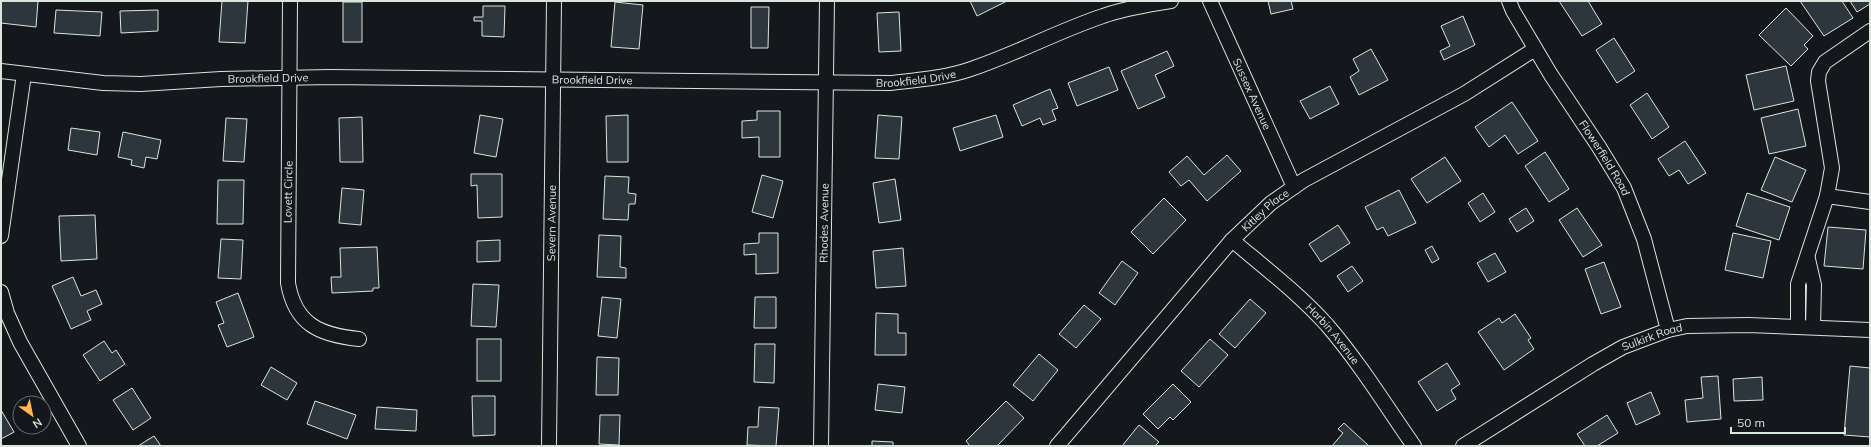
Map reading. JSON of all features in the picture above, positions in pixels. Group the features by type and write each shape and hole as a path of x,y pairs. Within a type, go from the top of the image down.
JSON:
{"street":[{"name":"Lovett Circle","path":"290,1 288,282 290,298 301,316 313,326 339,337 359,339"},
{"name":"Severn Avenue","path":"549,446 554,1"},
{"name":"Rhodes Avenue","path":"821,446 827,1"},
{"name":"Brookfield Drive","path":"1,70 103,83 141,84 221,79 290,78 890,83 930,79 969,70 1005,57 1103,16 1171,1"},
{"name":"Sussex Avenue","path":"1210,1 1294,187"},
{"name":"Flowerfield Road","path":"1509,1 1534,49 1599,147 1624,188 1644,239 1668,330"},
{"path":"1798,327 1798,284 1808,259 1820,212 1827,196 1832,168 1818,81 1819,72 1825,62 1870,31"},
{"name":"Kitley Place","path":"1057,446 1232,240 1271,203 1294,187 1464,94 1534,49"},
{"path":"1,236 24,74"},
{"path":"1827,196 1870,202"},
{"name":"Harbin Avenue","path":"1232,240 1290,289 1328,326 1354,360 1414,446"},
{"path":"1808,259 1814,285 1813,327"},
{"path":"1,292 7,313 20,342 79,446"},
{"name":"Sulkirk Road","path":"1463,446 1593,364 1623,347 1668,330 1687,326 1813,327 1870,330"}],"building":[{"path":"1,1 38,1 36,27 1,23"},
{"path":"222,1 248,1 245,43 219,42"},
{"path":"970,1 1007,1 977,16"},
{"path":"1268,1 1291,1 1293,9 1271,14"},
{"path":"1559,1 1588,1 1602,24 1582,36"},
{"path":"1800,1 1842,1 1853,18 1824,36"},
{"path":"1850,1 1870,1 1870,4 1857,12"},
{"path":"343,2 362,2 362,42 343,42"},
{"path":"615,2 643,5 639,49 611,47"},
{"path":"483,6 505,6 504,37 482,36 482,21 474,21 474,17 483,17"},
{"path":"751,7 769,7 768,48 751,48"},
{"path":"1786,8 1813,36 1804,45 1808,49 1791,66 1759,35"},
{"path":"56,10 102,12 100,36 54,33"},
{"path":"158,10 158,31 121,33 120,11"},
{"path":"899,12 901,51 879,52 877,13"},
{"path":"1463,16 1475,45 1444,60 1440,51 1450,46 1441,26"},
{"path":"1614,38 1635,71 1617,83 1596,50"},
{"path":"1371,49 1388,80 1359,95 1350,77 1359,71 1353,59"},
{"path":"1167,51 1174,66 1155,75 1165,97 1138,109 1121,71"},
{"path":"1786,66 1794,101 1754,110 1746,75"},
{"path":"1109,67 1118,90 1077,106 1068,83"},
{"path":"1330,86 1339,104 1310,119 1300,101"},
{"path":"1050,89 1058,108 1052,110 1056,120 1043,125 1040,118 1022,126 1013,105"},
{"path":"1647,93 1669,127 1652,139 1630,105"},
{"path":"1512,102 1538,141 1518,154 1505,135 1489,147 1475,127"},
{"path":"1798,109 1806,146 1769,154 1761,118"},
{"path":"757,111 780,111 780,157 759,157 759,137 742,138 742,121 757,120"},
{"path":"480,115 503,119 496,157 474,153"},
{"path":"628,115 628,162 607,162 606,116"},
{"path":"878,115 902,117 899,159 875,158"},
{"path":"996,115 1003,137 960,151 953,128"},
{"path":"362,117 363,162 340,162 339,118"},
{"path":"226,118 247,119 244,162 223,161"},
{"path":"71,128 100,132 97,155 68,150"},
{"path":"123,132 161,140 157,159 146,157 144,168 131,165 132,160 118,157"},
{"path":"1685,141 1706,173 1688,184 1679,170 1669,176 1658,159"},
{"path":"1545,152 1569,189 1549,202 1525,166"},
{"path":"1227,155 1241,171 1207,201 1189,180 1181,186 1169,172 1187,156 1204,175"},
{"path":"1445,157 1461,181 1427,203 1411,179"},
{"path":"1775,157 1806,170 1792,202 1761,190"},
{"path":"471,174 502,174 502,217 478,218 477,185 471,186"},
{"path":"762,175 783,181 773,218 752,212"},
{"path":"605,176 629,177 628,193 636,194 635,204 629,204 628,220 603,219"},
{"path":"895,179 901,220 879,223 873,183"},
{"path":"218,180 244,180 243,224 217,224"},
{"path":"342,188 364,190 361,225 339,223"},
{"path":"1399,190 1416,223 1388,236 1383,227 1377,230 1365,207"},
{"path":"1483,193 1495,212 1480,222 1468,203"},
{"path":"1747,193 1790,207 1779,240 1736,226"},
{"path":"1164,198 1186,220 1153,254 1131,232"},
{"path":"1526,208 1534,221 1517,232 1509,219"},
{"path":"1577,208 1602,245 1583,257 1559,220"},
{"path":"95,215 97,259 61,261 59,216"},
{"path":"1338,225 1350,243 1321,262 1309,244"},
{"path":"1828,227 1866,230 1863,269 1824,266"},
{"path":"759,233 778,233 778,273 756,274 756,254 744,255 744,244 759,243"},
{"path":"1733,233 1771,241 1763,278 1725,270"},
{"path":"599,235 621,236 620,267 626,268 626,278 597,277"},
{"path":"221,239 243,240 241,279 218,278"},
{"path":"500,240 500,261 477,262 477,241"},
{"path":"1432,246 1439,259 1432,263 1425,250"},
{"path":"377,247 379,288 373,288 373,291 332,293 331,277 341,277 340,248"},
{"path":"903,248 906,286 876,288 873,251"},
{"path":"1495,253 1506,272 1488,282 1477,263"},
{"path":"1122,261 1138,273 1115,305 1099,293"},
{"path":"1604,262 1621,307 1601,314 1585,269"},
{"path":"1352,266 1363,281 1348,292 1337,276"},
{"path":"73,277 81,296 96,290 102,304 87,311 91,320 71,329 52,286"},
{"path":"473,284 499,285 496,327 471,326"},
{"path":"238,293 254,337 227,347 218,325 224,323 216,302"},
{"path":"602,297 621,299 617,338 598,336"},
{"path":"755,297 776,297 776,328 754,328"},
{"path":"1250,299 1266,313 1235,348 1219,334"},
{"path":"1084,305 1101,319 1076,348 1059,334"},
{"path":"876,313 898,314 898,333 906,333 906,355 875,355"},
{"path":"1515,314 1531,338 1528,340 1534,349 1504,370 1478,332 1499,318 1502,323"},
{"path":"477,339 501,339 501,381 477,381"},
{"path":"1210,339 1228,355 1199,387 1181,371"},
{"path":"104,341 112,353 116,350 125,364 100,381 83,355"},
{"path":"755,344 775,344 774,383 754,382"},
{"path":"1039,354 1058,370 1033,401 1013,385"},
{"path":"597,357 619,358 618,395 596,395"},
{"path":"1447,363 1460,384 1451,390 1456,399 1437,411 1418,382"},
{"path":"1850,366 1870,368 1870,437 1844,435"},
{"path":"271,367 297,383 287,400 261,385"},
{"path":"1718,376 1721,419 1687,422 1685,400 1703,398 1701,377"},
{"path":"1762,377 1763,400 1734,401 1733,379"},
{"path":"878,384 905,387 902,413 875,410"},
{"path":"1173,384 1191,402 1173,420 1170,417 1158,429 1143,414"},
{"path":"132,388 151,418 133,430 113,400"},
{"path":"1651,392 1660,414 1636,425 1627,403"},
{"path":"472,396 495,396 495,435 473,436"},
{"path":"315,401 356,415 347,439 307,424"},
{"path":"1006,401 1024,418 997,446 970,446 966,441"},
{"path":"377,407 417,410 416,431 375,429"},
{"path":"759,407 779,408 776,446 747,445 748,427 758,427"},
{"path":"1,410 12,429 12,433 1,439"},
{"path":"600,415 620,415 619,445 599,444"},
{"path":"1607,415 1618,433 1597,446 1585,446 1577,434"},
{"path":"1344,423 1369,446 1332,446 1343,433 1338,429"},
{"path":"1139,425 1159,442 1155,446 1122,446"},
{"path":"154,436 161,446 138,446"},
{"path":"872,441 893,442 893,446 872,446"}]}
